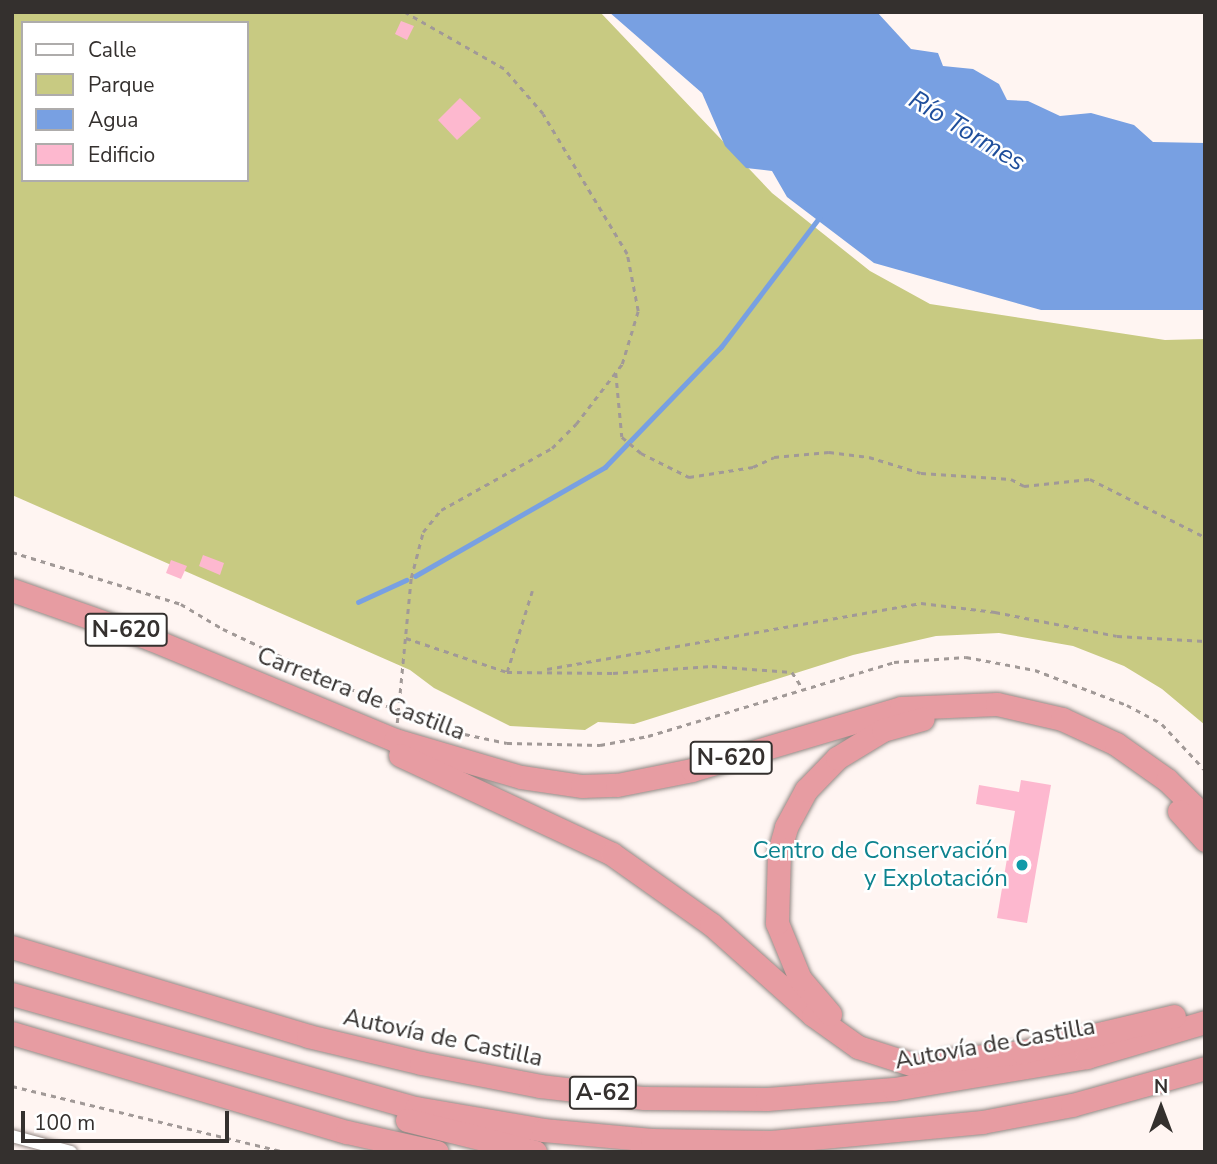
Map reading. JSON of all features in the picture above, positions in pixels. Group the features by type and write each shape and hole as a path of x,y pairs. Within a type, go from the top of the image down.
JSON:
{"highway":[{"name":"Carretera de Castilla","path":"12,590 237,675 395,740 520,777 582,786 617,785 692,770 901,708 997,704 1062,719 1116,744 1167,780 1205,817"},
{"path":"237,675 612,854 711,924 813,1015 858,1047 888,1060 954,1069 995,1065 1108,1040 1200,1014"},
{"path":"1200,1014 979,1059 918,1058 888,1051 824,1010 800,979 777,923 776,887 786,827 821,772 873,735 930,718 1027,724 1088,745 1156,788 1205,840"},
{"name":"Autovía de Castilla","path":"12,947 308,1036 421,1063 540,1086 644,1098 768,1099 955,1081 1087,1057 1200,1014"},
{"name":"A-62","path":"12,994 416,1108 543,1130 652,1140 771,1142 982,1122 1072,1105 1205,1068"},
{"path":"12,1033 347,1132 437,1152"},
{"path":"206,1049 325,1096 535,1152"}],"street":[{"path":"12,1136 71,1152"}],"path":[{"path":"395,740 415,554 423,532 441,510 552,447 617,373 638,311 634,274 610,222 543,114 504,69 404,12"},
{"path":"617,373 622,437 641,453 689,477 753,467 774,457 829,452 869,457 921,472 1011,479 1024,486 1090,478 1205,537"},
{"path":"12,552 181,604 235,635 398,711 455,732 507,743 600,745 648,736 894,663 966,657 997,661 1056,676 1127,705 1162,724 1205,770"},
{"path":"507,672 532,591"},
{"path":"405,638 507,672 547,669 921,603 995,612 1117,636 1205,641"},
{"path":"547,669 614,673 712,666 792,672 803,689"},
{"path":"12,1086 284,1152"}],"green space":[{"path":"12,12 600,12 772,193 870,271 930,304 1165,340 1205,339 1205,725 1162,689 1124,666 1073,646 999,633 936,636 853,655 634,724 598,722 585,730 510,726 434,688 410,670 12,495"}],"water":[{"name":"Río Tormes","path":"609,12 877,12 911,49 938,53 943,66 973,69 999,84 1007,100 1028,101 1060,116 1091,113 1134,125 1153,142 1205,143 1205,310 1041,310 874,263 787,197 772,171 746,168 725,146 702,93"}],"building":[{"path":"401,21 414,26 407,40 395,34"},
{"path":"460,98 481,118 457,140 438,120"},
{"path":"203,555 224,563 220,575 199,566"},
{"path":"171,560 187,566 181,579 166,573"},
{"name":"Centro de Conservación y Explotación","path":"1021,780 1051,785 1027,923 997,918 1015,811 976,804 979,785 1019,792"}],"waterway":[{"path":"415,576 605,467 721,347 819,218"},
{"path":"358,602 406,580"}],"place":[{"name":"Centro de Conservación y Explotación","path":"1022,865"}]}
